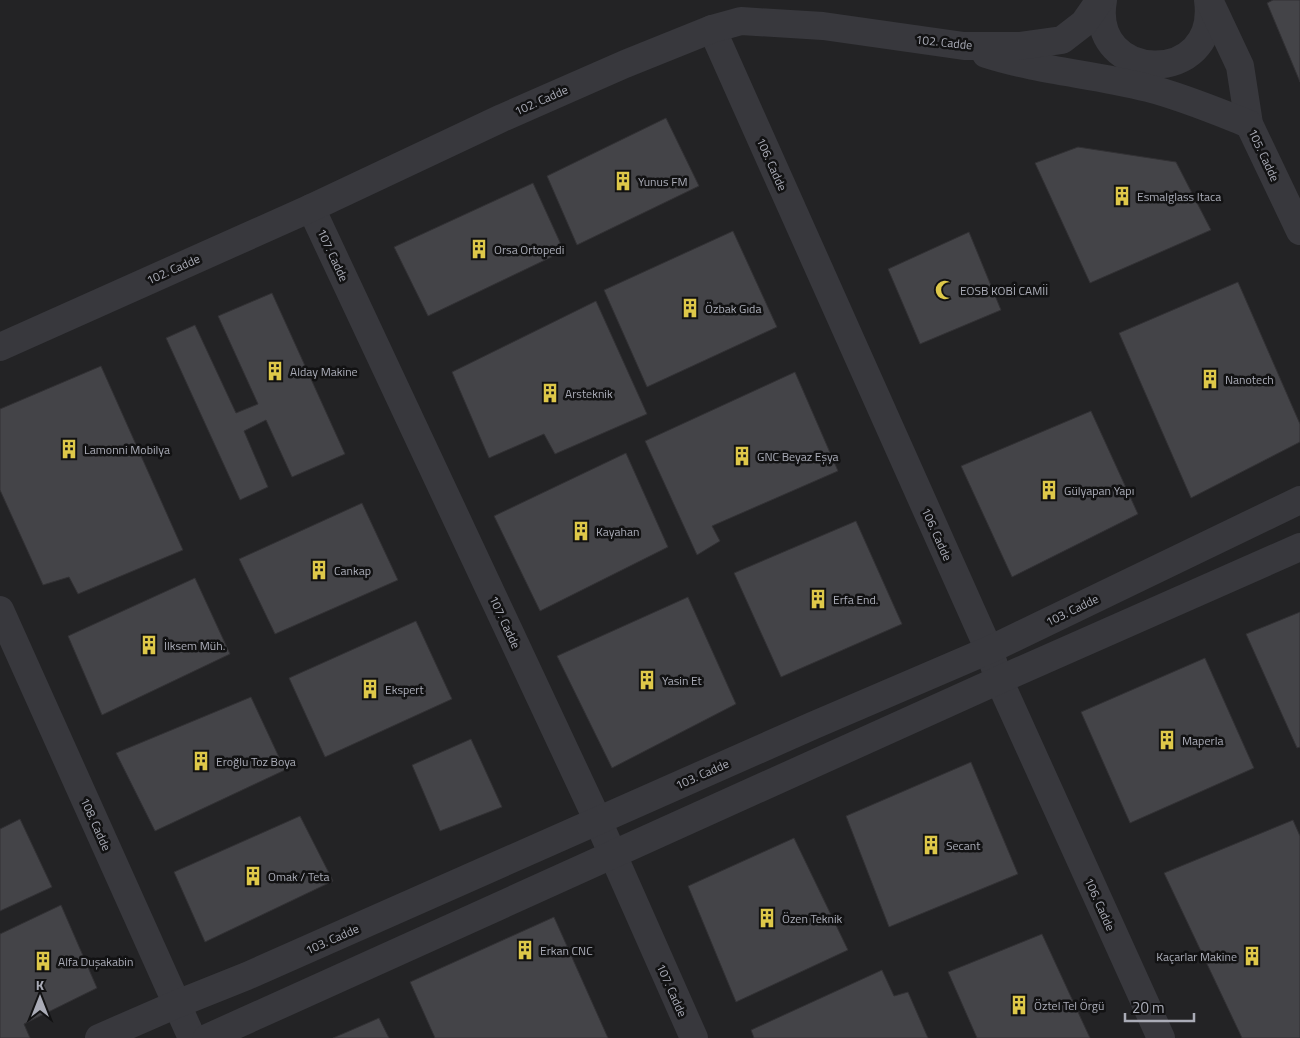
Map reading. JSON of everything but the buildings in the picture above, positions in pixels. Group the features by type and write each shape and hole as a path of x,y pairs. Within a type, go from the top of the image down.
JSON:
{"street":[{"name":"102. Cadde","path":"0,347 311,208 502,118 625,64 712,29 742,21 822,26 964,46 1019,46 1062,40 1084,23 1102,0"},
{"path":"1102,0 1101,11 1104,29 1113,46 1145,76"},
{"path":"964,46 1017,64 1145,76 1164,65 1181,59 1196,48 1206,32 1210,13 1208,0"},
{"path":"1208,0 1240,66 1249,124"},
{"name":"106. Cadde","path":"712,29 989,650 999,680 1161,1038"},
{"name":"105. Cadde","path":"1145,76 1184,98 1249,124 1300,231"},
{"name":"107. Cadde","path":"311,208 598,821 694,1038"},
{"name":"103. Cadde","path":"99,1038 247,976 812,726 989,650 1300,500"},
{"path":"208,1038 999,680 1300,547"},
{"name":"108. Cadde","path":"0,610 192,1038"}],"shaded area":[{"path":"0,0 1300,0 1300,1038 0,1038"}],"place":[{"name":"Yunus FM","path":"623,181"},
{"name":"Esmalglass Itaca","path":"1122,196"},
{"name":"Orsa Ortopedi","path":"479,249"},
{"name":"EOSB KOBİ CAMİİ","path":"945,290"},
{"name":"Özbak Gıda","path":"690,308"},
{"name":"Alday Makine","path":"275,371"},
{"name":"Nanotech","path":"1210,379"},
{"name":"Arsteknik","path":"550,393"},
{"name":"Lamonni Mobilya","path":"69,449"},
{"name":"GNC Beyaz Eşya","path":"742,456"},
{"name":"Gülyapan Yapı","path":"1049,490"},
{"name":"Kayahan","path":"581,531"},
{"name":"Cankap","path":"319,570"},
{"name":"Erfa End.","path":"818,599"},
{"name":"İlksem Müh.","path":"149,645"},
{"name":"Yasin Et","path":"647,680"},
{"name":"Ekspert","path":"370,689"},
{"name":"Maperla","path":"1167,740"},
{"name":"Eroğlu Toz Boya","path":"201,761"},
{"name":"Secant","path":"931,845"},
{"name":"Omak / Teta","path":"253,876"},
{"name":"Özen Teknik","path":"767,918"},
{"name":"Erkan CNC","path":"525,950"},
{"name":"Kaçarlar Makine","path":"1252,956"},
{"name":"Alfa Duşakabin","path":"43,961"},
{"name":"Öztel Tel Örgü","path":"1019,1005"}]}
